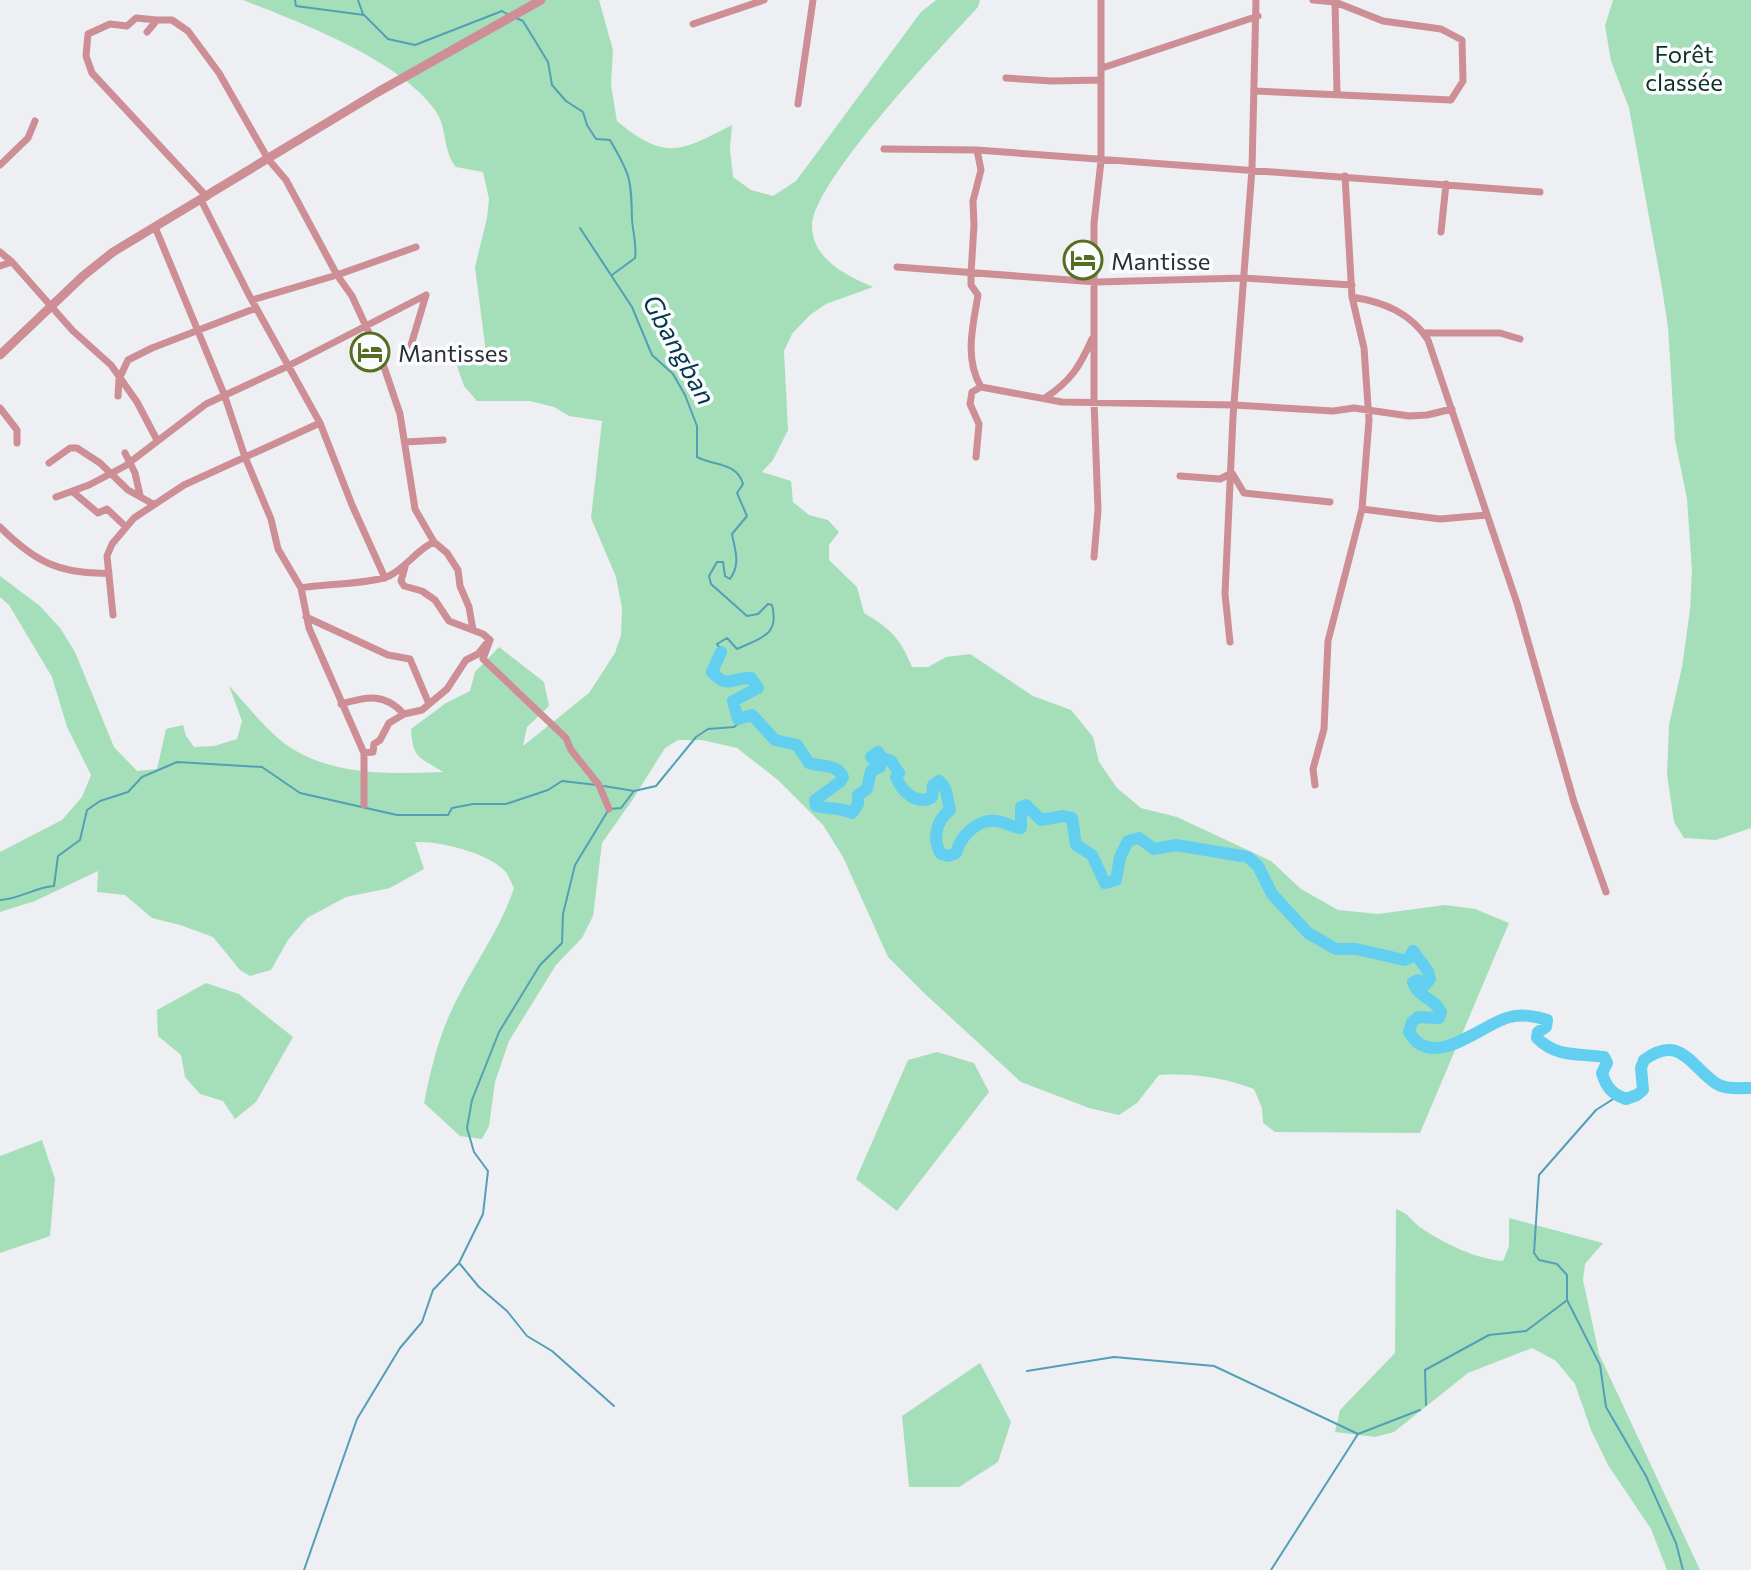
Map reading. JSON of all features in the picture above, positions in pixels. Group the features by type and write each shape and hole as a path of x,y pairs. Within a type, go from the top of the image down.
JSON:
{"street":[{"path":"0,355 51,305 113,252 460,44 541,0"},
{"path":"693,24 764,0"},
{"path":"798,104 813,0"},
{"path":"1094,557 1098,510 1094,401 1094,223 1101,161 1101,0"},
{"path":"1230,642 1225,594 1234,405 1252,169 1256,0"},
{"path":"1255,91 1451,100 1463,81 1462,40 1441,29 1383,21 1335,2 1313,0"},
{"path":"1335,2 1337,93"},
{"path":"1102,68 1258,16"},
{"path":"385,578 320,423 254,304 204,198 92,73 86,56 88,34 110,24 127,26 136,18 172,20 188,31 219,73 268,159 286,180 367,327 400,414 415,509 434,542 447,553 458,570 473,630"},
{"path":"147,32 157,20"},
{"path":"1006,78 1101,80"},
{"path":"0,165 28,138 35,121"},
{"path":"884,149 977,150 1540,192"},
{"path":"977,150 981,170 973,201 971,285 978,295 970,340 972,372 981,387"},
{"path":"1315,785 1313,769 1324,729 1328,641 1362,509 1368,410 1364,348 1352,297 1345,176"},
{"path":"1441,232 1446,184"},
{"path":"155,227 224,394 245,457 271,519 278,549 301,588 306,617 364,753 364,805"},
{"path":"106,360 128,360 254,304 416,247"},
{"path":"0,252 73,331 115,370 137,402 157,440"},
{"path":"0,266 12,262"},
{"path":"897,267 1096,282 1243,278 1352,285"},
{"path":"56,497 73,492 129,463 190,414 224,394 288,366 426,295 408,355"},
{"path":"1352,297 1372,300 1408,316 1424,333 1517,603 1574,802 1606,892"},
{"path":"1045,398 1078,369 1095,333"},
{"path":"1424,333 1500,333 1520,339"},
{"path":"118,396 119,379 128,360"},
{"path":"976,457 979,424 970,404 972,392 981,387 1062,402 1368,410 1409,416 1452,409"},
{"path":"0,408 17,430 17,443"},
{"path":"113,615 107,556 112,544 134,518 184,485 320,423"},
{"path":"405,442 443,440"},
{"path":"49,463 70,448 77,448 100,463 128,490 153,504"},
{"path":"125,453 135,473 140,495"},
{"path":"1180,476 1220,479 1232,473"},
{"path":"1232,473 1244,493 1330,502"},
{"path":"73,492 98,513 107,509 126,527"},
{"path":"1362,509 1440,519 1487,515"},
{"path":"0,527 39,561 87,574 109,573"},
{"path":"301,588 385,578 405,566 420,548 434,542"},
{"path":"405,566 401,581 404,586 422,591 435,600 446,619 490,640"},
{"path":"306,617 388,655 410,659 429,704"},
{"path":"364,753 373,752 374,744 380,740 389,723 404,714 422,710 447,689 466,660 478,654 490,640"},
{"path":"490,640 483,659 566,738 571,750 599,785 609,809"},
{"path":"341,704 371,695 388,700 404,714"}],"green space":[{"path":"243,0 599,0 613,50 611,85 617,121 648,142 673,148 699,141 732,125 730,149 733,177 751,190 773,196 796,181 921,12 936,0 980,0 978,7 882,114 833,178 818,205 812,226 814,238 824,257 842,272 873,287 826,304 792,334 784,351 788,430 773,460 762,472 791,481 793,502 809,515 828,520 839,532 829,545 829,560 857,587 864,613 894,635 912,667 928,667 946,657 970,654 1033,696 1071,710 1093,737 1099,762 1117,788 1141,808 1177,817 1271,861 1301,889 1338,910 1378,914 1445,905 1475,909 1509,923 1420,1133 1275,1132 1263,1123 1262,1108 1254,1089 1207,1077 1159,1075 1137,1103 1119,1115 1089,1108 1021,1082 888,957 843,857 823,825 778,780 737,748 702,740 678,740 665,748 602,843 593,916 582,938 556,965 509,1041 495,1082 489,1126 482,1139 460,1136 424,1103 449,1015 502,918 514,888 505,871 486,858 437,843 415,842 424,869 390,888 346,897 307,918 288,940 271,970 250,976 240,970 213,937 152,918 125,895 97,892 98,871 35,901 0,912 0,852 62,820 82,797 91,775 67,727 52,677 9,605 0,597 0,576 40,606 60,628 75,652 114,747 137,771 157,769 166,729 183,725 194,747 214,746 237,739 242,721 229,686 277,737 313,759 368,772 443,772 416,752 411,729 446,703 470,691 475,672 499,647 544,682 549,706 527,727 523,746 589,693 615,653 621,635 622,608 616,577 591,518 602,421 569,416 554,407 530,401 477,401 464,386 457,366 486,353 475,267 489,199 483,172 456,167 435,110 398,75 347,44"},
{"name":"Forêt classée","path":"1613,0 1751,0 1751,828 1716,840 1684,838 1674,822 1667,774 1669,725 1690,610 1692,571 1687,499 1675,440 1668,327 1661,282 1629,108 1611,61 1605,26"},
{"path":"206,983 239,994 293,1037 256,1102 235,1119 223,1101 200,1094 185,1077 181,1055 158,1036 157,1010"},
{"path":"937,1052 974,1063 989,1092 897,1211 856,1179 908,1060"},
{"path":"42,1140 55,1179 50,1236 0,1253 0,1156"},
{"path":"1396,1209 1450,1245 1492,1260 1503,1261 1509,1246 1509,1218 1603,1243 1585,1264 1583,1280 1599,1354 1700,1570 1667,1570 1651,1529 1608,1465 1591,1430 1575,1384 1556,1361 1532,1348 1468,1373 1394,1432 1375,1437 1335,1432 1340,1410 1395,1353"},
{"path":"980,1363 1011,1422 998,1462 959,1487 909,1487 902,1416"}],"waterway":[{"path":"295,0 296,6 364,15 388,39 415,45 502,11 507,14"},
{"path":"358,0 363,14"},
{"path":"516,18 523,21 548,62 552,85 566,101 583,112 596,139 610,140 626,170 631,194 635,258 612,275"},
{"name":"Gbangban","path":"580,228 632,307 652,355 673,374 685,395 697,426 697,457 730,468 743,484 737,493 747,516 732,534 735,568 730,579 725,576 723,562 717,562 709,576 711,584 747,616 758,614 768,604 772,605 773,623 766,634 737,649 727,638 717,644 721,650"},
{"name":"Gbangban","path":"721,652 712,672 717,677 726,682 751,678 758,688 733,701 738,719 752,715 775,740 797,745 809,763 833,767 843,777 815,800 816,806 852,813 858,804 858,795 867,789 871,771 880,767 871,757 878,752 882,758 891,761 899,773 896,777 899,783 916,799 932,797 933,785 939,781 944,787 950,810 941,819 937,830 941,854 949,856 956,853 965,835 988,821 1021,828 1021,807 1026,805 1041,820 1063,816 1072,818 1076,845 1092,855 1105,883 1116,880 1120,857 1128,841 1139,838 1154,849 1176,845 1248,857 1258,866 1272,894 1308,933 1336,949 1356,949 1404,960 1413,951 1428,971 1430,979 1425,985 1418,980 1413,982 1415,987 1441,1012 1439,1018 1418,1017 1412,1022 1409,1032 1419,1043 1431,1048 1444,1047 1510,1017 1533,1017 1547,1020 1546,1027 1538,1032 1537,1038 1552,1049 1604,1057 1607,1063 1602,1073 1605,1082 1613,1092 1626,1099 1643,1090 1641,1068 1644,1060 1667,1050 1684,1055 1718,1085 1751,1088"},
{"path":"604,786 634,791 656,786 696,737 708,729 734,727 742,720"},
{"path":"0,900 54,886 58,856 80,840 87,810 100,801 128,792 142,777 177,762 262,767 300,793 397,815 448,815 452,808 473,804 506,804 548,790 562,781 597,785"},
{"path":"304,1570 357,1419 400,1348 422,1322 433,1290 459,1263 483,1214 488,1171 474,1152 467,1128 472,1100 499,1032 540,965 562,943 563,914 575,865 609,809 621,808 634,791"},
{"path":"1618,1096 1596,1110 1539,1175 1534,1253 1539,1260 1557,1264 1567,1275 1567,1300 1600,1365 1606,1407 1646,1476 1676,1543 1683,1570"},
{"path":"460,1264 527,1336 552,1351 614,1406"},
{"path":"1426,1405 1425,1370 1489,1335 1526,1331 1566,1301"},
{"path":"1027,1371 1114,1357 1214,1366 1358,1434"},
{"path":"1271,1570 1358,1434 1420,1410"}],"place":[{"name":"Mantisse","path":"1083,260"},
{"name":"Mantisses","path":"370,352"}]}
